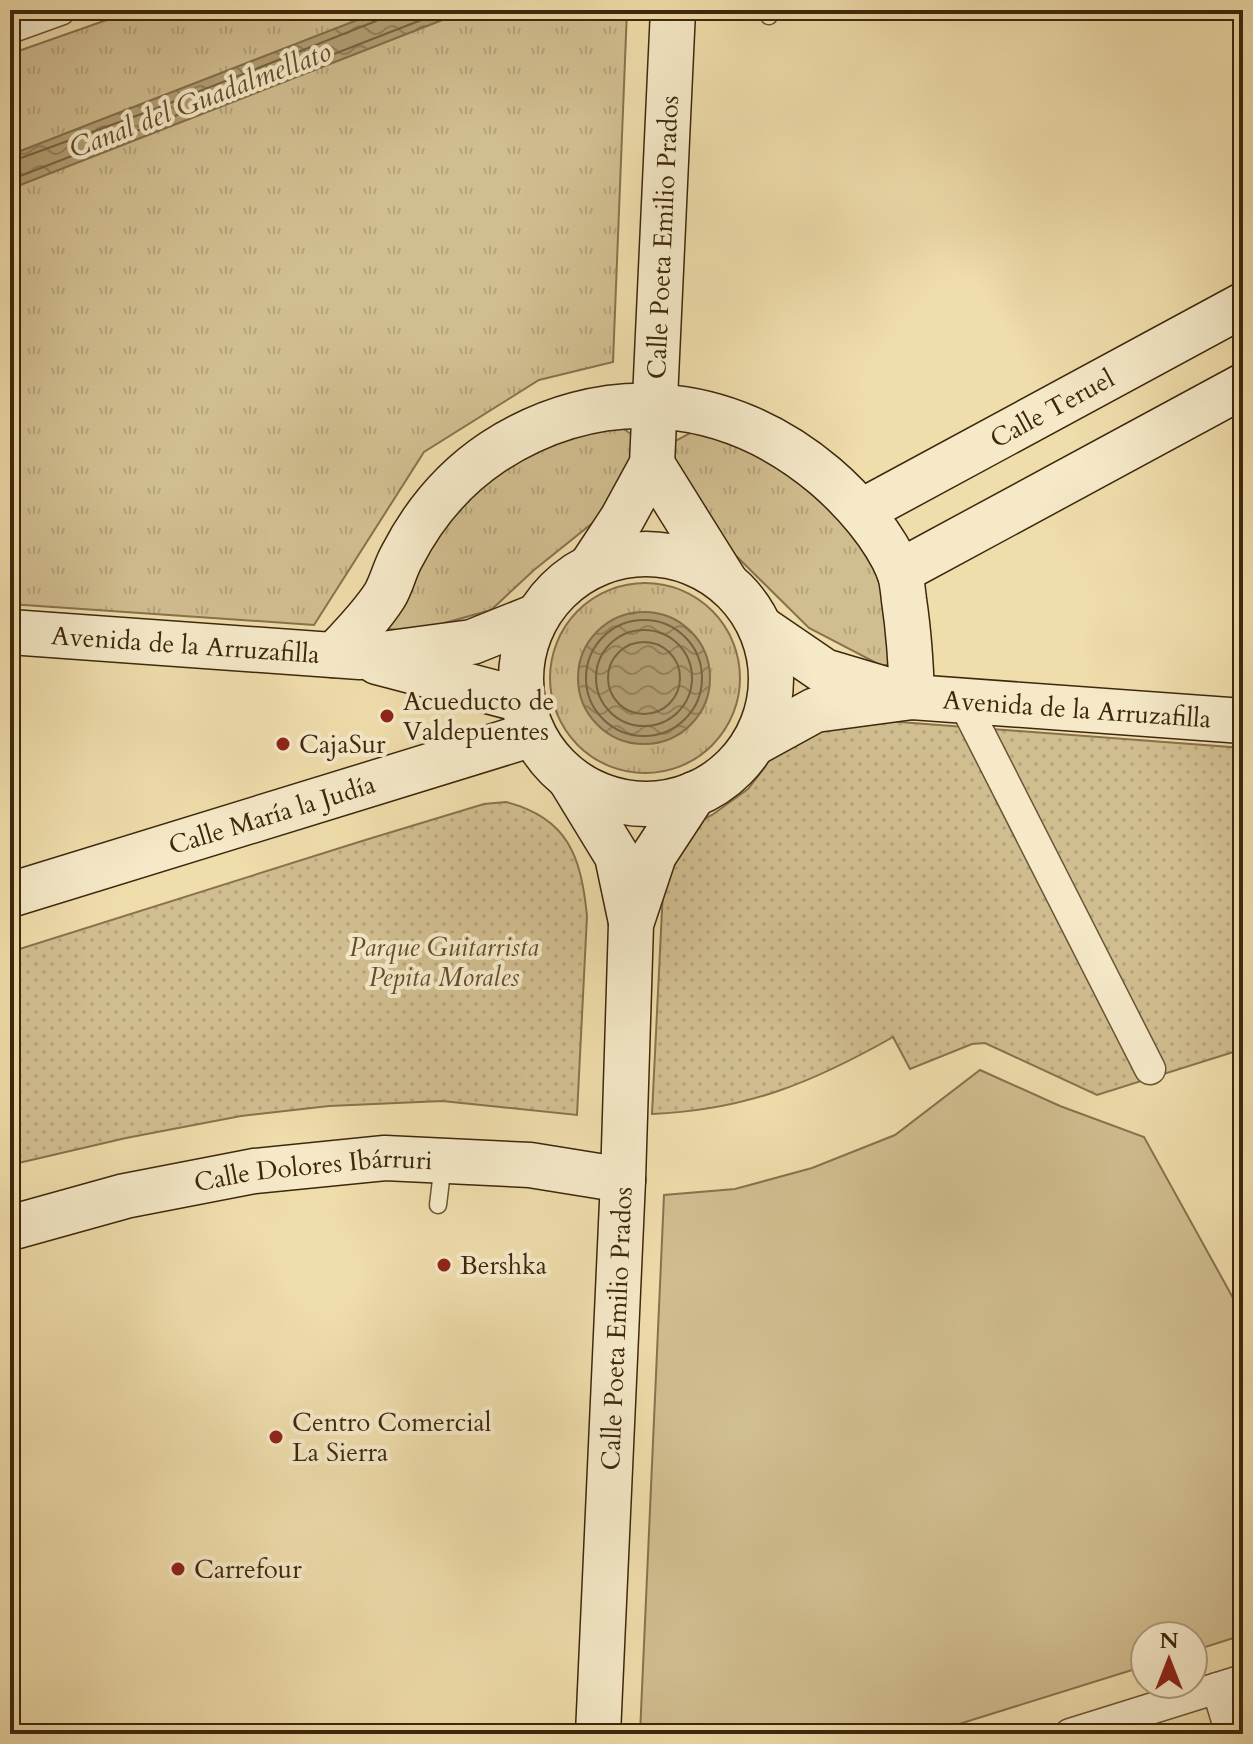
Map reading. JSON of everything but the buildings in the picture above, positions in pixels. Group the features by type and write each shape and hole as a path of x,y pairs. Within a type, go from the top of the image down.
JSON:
{"main road":[{"name":"Calle Poeta Emilio Prados","path":"652,464 673,10"},
{"name":"Calle Teruel","path":"862,511 1243,305"},
{"path":"899,572 1243,386"},
{"path":"347,656 387,592 405,549 438,501 463,476 520,436 552,422 582,413 656,405 706,413 771,438 819,471 862,511 899,572 911,644 912,697"},
{"path":"591,566 622,519 652,464 725,581 746,603 761,628 771,667 768,707 753,744 727,774 694,794 652,804 609,798 570,779 549,759 528,717 521,661 527,638 537,616 560,587 591,566 624,555 660,554 694,563 725,581"},
{"name":"Avenida de la Arruzafilla","path":"347,656 472,642 537,616"},
{"name":"Avenida de la Arruzafilla","path":"761,628 824,671 912,697 1243,721"},
{"name":"Avenida de la Arruzafilla","path":"10,632 347,656 468,687 528,717"},
{"name":"Avenida de la Arruzafilla","path":"753,744 815,710 912,697"},
{"name":"Calle María la Judía","path":"10,895 528,717"},
{"name":"Calle Poeta Emilio Prados","path":"570,779 617,856 631,924 623,1180 598,1734"},
{"name":"Calle Poeta Emilio Prados","path":"631,924 654,855 694,794"},
{"name":"Calle Dolores Ibárruri","path":"10,1228 125,1196 254,1171 385,1158 530,1165 623,1180"}],"street":[{"path":"10,28 60,10"},
{"path":"963,701 1150,1069"},
{"path":"1070,1734 1230,1684 1231,1734"}],"lane":[{"path":"438,1205 443,1161"}],"green space":[{"path":"135,10 627,10 613,362 539,380 424,452 314,625 10,604 10,54"},
{"path":"621,427 631,434 636,450 610,509 534,570 491,610 412,632 381,628 453,507 513,458 597,428"},
{"path":"694,431 761,451 815,489 857,537 877,573 891,611 890,664 882,666 809,628 713,533 674,460 675,441"},
{"path":"645,583 681,590 712,611 733,642 740,678 733,714 712,745 681,766 645,773 609,766 578,745 557,714 550,678 557,642 578,611 609,590"},
{"path":"847,718 1243,748 1243,1049 1097,1095 985,1043 972,1044 910,1069 893,1037 834,1068 777,1091 718,1107 652,1114 664,870 685,829 712,815 748,789 778,743"},
{"name":"Parque Guitarrista Pepita Morales","path":"506,802 544,818 557,829 568,842 581,875 587,916 577,1115 442,1101 329,1106 241,1116 10,1165 10,952 484,804"},
{"path":"980,1070 1060,1106 1144,1137 1243,1316 1243,1635 1209,1646 1209,1620 1129,1620 1129,1671 927,1734 640,1734 664,1195 735,1189 812,1168 895,1135"}],"water":[{"name":"Canal del Guadalmellato","path":"383,10 468,10 10,189 10,155"},
{"path":"644,612 669,617 691,631 705,653 710,678 705,703 691,725 669,739 644,744 619,739 597,725 583,703 578,678 583,653 597,631 619,617"}],"place":[{"name":"Acueducto de Valdepuentes","path":"387,716"},
{"name":"CajaSur","path":"283,744"},
{"name":"Bershka","path":"444,1265"},
{"name":"Centro Comercial La Sierra","path":"276,1437"},
{"name":"Carrefour","path":"178,1569"}]}
